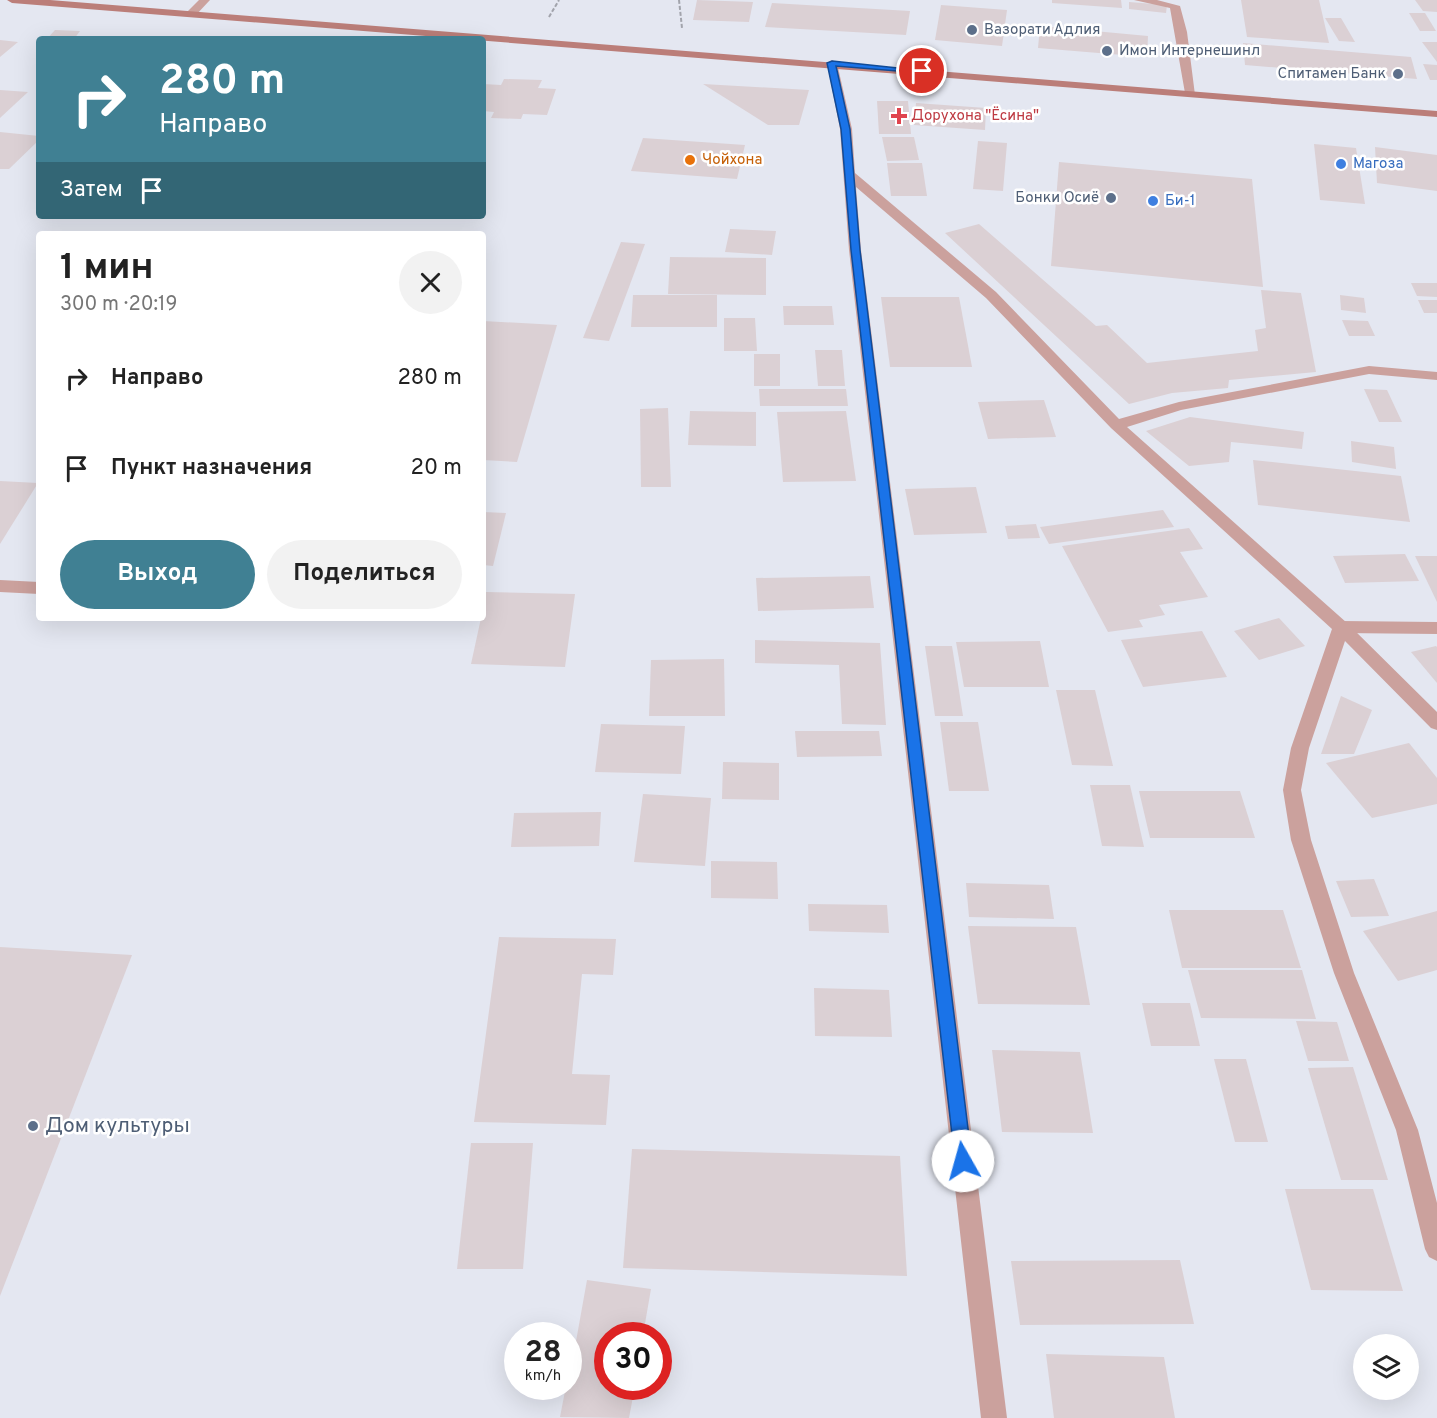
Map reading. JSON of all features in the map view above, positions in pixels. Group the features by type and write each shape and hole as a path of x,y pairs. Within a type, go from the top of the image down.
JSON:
{"street":[{"path":"12,0 479,36"},
{"path":"191,14 205,0"},
{"path":"1139,0 1178,3 1191,93"},
{"path":"486,37 1437,114"},
{"path":"832,63 846,129 857,261 994,1418"},
{"path":"849,174 991,295 1116,425 1341,627 1437,723"},
{"path":"1116,425 1179,405 1314,382 1369,370 1437,376"},
{"path":"0,586 36,588"},
{"path":"1341,627 1437,628"},
{"path":"1341,627 1300,748 1292,790 1301,840 1344,973 1407,1130 1437,1249"}],"building":[{"path":"697,0 753,2 749,22 693,20"},
{"path":"1052,0 1121,0 1122,8 1052,3"},
{"path":"1241,0 1319,0 1329,43 1247,37"},
{"path":"1415,0 1437,0 1437,12 1423,11"},
{"path":"1129,2 1167,5 1166,13 1129,9"},
{"path":"772,3 910,11 906,35 765,27"},
{"path":"941,5 1007,10 1002,46 935,40"},
{"path":"1409,13 1425,13 1436,31 1420,31"},
{"path":"1325,18 1341,18 1355,42 1339,41"},
{"path":"1040,26 1148,36 1147,57 1038,48"},
{"path":"55,30 80,31 76,36 50,36"},
{"path":"0,40 18,42 0,57"},
{"path":"1422,42 1437,42 1437,62"},
{"path":"1243,43 1411,57 1417,79 1245,65"},
{"path":"1423,64 1437,65 1437,80 1430,80"},
{"path":"504,79 542,80 538,88 556,89 547,115 523,114 521,119 491,118 494,112 486,111 486,84 501,85"},
{"path":"703,84 809,90 799,125 768,125"},
{"path":"0,90 28,92 0,118"},
{"path":"877,101 908,101 911,134 879,134"},
{"path":"916,103 986,108 985,130 914,125"},
{"path":"0,132 36,136 36,143 9,169 0,169"},
{"path":"882,137 914,137 919,160 887,161"},
{"path":"643,138 745,145 737,179 631,171"},
{"path":"978,141 1007,143 1003,191 973,189"},
{"path":"1314,144 1356,148 1365,204 1320,200"},
{"path":"1375,147 1437,155 1437,191 1377,183"},
{"path":"1059,162 1252,179 1263,287 1051,266"},
{"path":"887,163 922,163 927,196 891,196"},
{"path":"979,224 1096,326 1107,325 1147,363 1258,351 1255,330 1266,328 1261,290 1301,293 1316,372 1229,380 1228,388 1172,393 1129,404 945,233"},
{"path":"730,229 776,231 772,255 725,252"},
{"path":"621,242 645,244 609,341 583,338"},
{"path":"670,257 766,258 766,295 668,294"},
{"path":"1411,283 1437,283 1437,297 1417,296"},
{"path":"633,295 717,295 717,327 631,327"},
{"path":"1340,295 1364,298 1366,313 1341,310"},
{"path":"881,297 959,297 972,367 890,367"},
{"path":"1418,300 1437,300 1437,313 1424,313"},
{"path":"783,306 832,306 834,325 784,325"},
{"path":"724,318 755,318 757,351 724,351"},
{"path":"1342,320 1368,321 1375,336 1349,336"},
{"path":"486,321 557,325 517,462 486,460"},
{"path":"815,350 842,350 845,386 818,386"},
{"path":"754,354 780,354 780,386 754,386"},
{"path":"759,389 846,389 848,406 760,406"},
{"path":"1364,389 1387,390 1402,422 1379,422"},
{"path":"1044,400 1056,437 988,439 978,402"},
{"path":"668,408 671,487 641,487 640,409"},
{"path":"690,411 756,412 756,446 688,445"},
{"path":"846,411 856,481 783,482 777,412"},
{"path":"1190,417 1304,432 1302,449 1231,442 1229,462 1189,466 1146,431"},
{"path":"1351,441 1394,447 1396,469 1352,462"},
{"path":"1253,460 1401,476 1410,522 1258,505"},
{"path":"0,481 36,483 36,486 0,544"},
{"path":"976,487 987,533 914,535 905,489"},
{"path":"1163,510 1174,527 1049,544 1040,527"},
{"path":"486,512 506,513 493,566 486,565"},
{"path":"1036,524 1040,538 1008,539 1005,526"},
{"path":"1189,528 1203,549 1180,552 1208,597 1159,605 1165,615 1139,620 1143,627 1108,632 1062,546"},
{"path":"1405,554 1419,581 1345,583 1333,556"},
{"path":"1415,556 1437,556 1437,602"},
{"path":"870,576 874,608 758,611 756,578"},
{"path":"486,592 575,594 565,667 471,664 480,621 486,621"},
{"path":"1279,618 1305,646 1259,660 1234,631"},
{"path":"1202,631 1227,677 1143,687 1121,640"},
{"path":"755,640 880,643 886,725 842,724 839,665 755,663"},
{"path":"1040,641 1049,687 964,687 956,642"},
{"path":"925,646 952,646 963,716 935,716"},
{"path":"1437,647 1437,683 1411,652"},
{"path":"724,659 725,716 649,716 651,660"},
{"path":"1056,690 1095,690 1113,766 1072,765"},
{"path":"1341,696 1372,710 1354,754 1321,754"},
{"path":"940,722 978,722 989,791 949,791"},
{"path":"601,724 685,726 681,774 595,772"},
{"path":"795,731 879,731 882,756 797,757"},
{"path":"1409,743 1437,778 1437,804 1372,818 1326,763"},
{"path":"723,762 779,763 779,800 722,799"},
{"path":"1090,785 1130,785 1144,847 1102,846"},
{"path":"1139,791 1240,791 1255,838 1150,838"},
{"path":"643,794 711,798 705,866 634,862"},
{"path":"601,812 599,846 511,847 514,813"},
{"path":"711,861 777,862 778,899 711,898"},
{"path":"1374,879 1389,916 1351,917 1336,881"},
{"path":"966,883 1049,885 1054,919 969,917"},
{"path":"808,904 887,905 889,933 809,931"},
{"path":"1169,910 1283,910 1301,968 1182,968"},
{"path":"1437,911 1437,970 1398,981 1363,931"},
{"path":"968,926 1076,927 1090,1005 978,1004"},
{"path":"499,937 616,939 613,975 582,974 572,1074 610,1075 606,1125 474,1122"},
{"name":"Дом культуры","path":"0,947 132,955 0,1296"},
{"path":"1188,970 1302,970 1316,1019 1201,1018"},
{"path":"814,988 889,990 892,1037 815,1036"},
{"path":"1142,1003 1190,1003 1200,1046 1151,1046"},
{"path":"1296,1021 1337,1022 1349,1061 1308,1061"},
{"path":"992,1050 1080,1052 1093,1133 1002,1132"},
{"path":"1214,1059 1246,1059 1268,1142 1235,1142"},
{"path":"1353,1067 1388,1180 1341,1180 1308,1068"},
{"path":"471,1143 533,1143 523,1269 457,1269"},
{"path":"632,1149 900,1156 907,1276 623,1268"},
{"path":"1285,1189 1373,1189 1403,1291 1311,1290"},
{"path":"1180,1260 1194,1324 1020,1325 1011,1261"},
{"path":"587,1280 651,1289 645,1322 594,1322 594,1400 632,1400 629,1418 560,1417 563,1400 582,1400 582,1322 579,1322"},
{"path":"1046,1354 1164,1357 1175,1418 1054,1418"}],"place":[{"name":"Вазорати Адлия","path":"972,30"},
{"name":"Имон Интернешинл","path":"1107,51"},
{"name":"Спитамен Банк","path":"1398,74"},
{"name":"Дорухона \"Ёсина\"","path":"899,116"},
{"name":"Чойхона","path":"690,160"},
{"name":"Магоза","path":"1341,164"},
{"name":"Бонки Осиё","path":"1111,198"},
{"name":"Би-1","path":"1153,201"},
{"name":"Дом культуры","path":"33,1126"}],"route":[{"path":"922,71 832,63 846,129 855,250 963,1161"}]}
